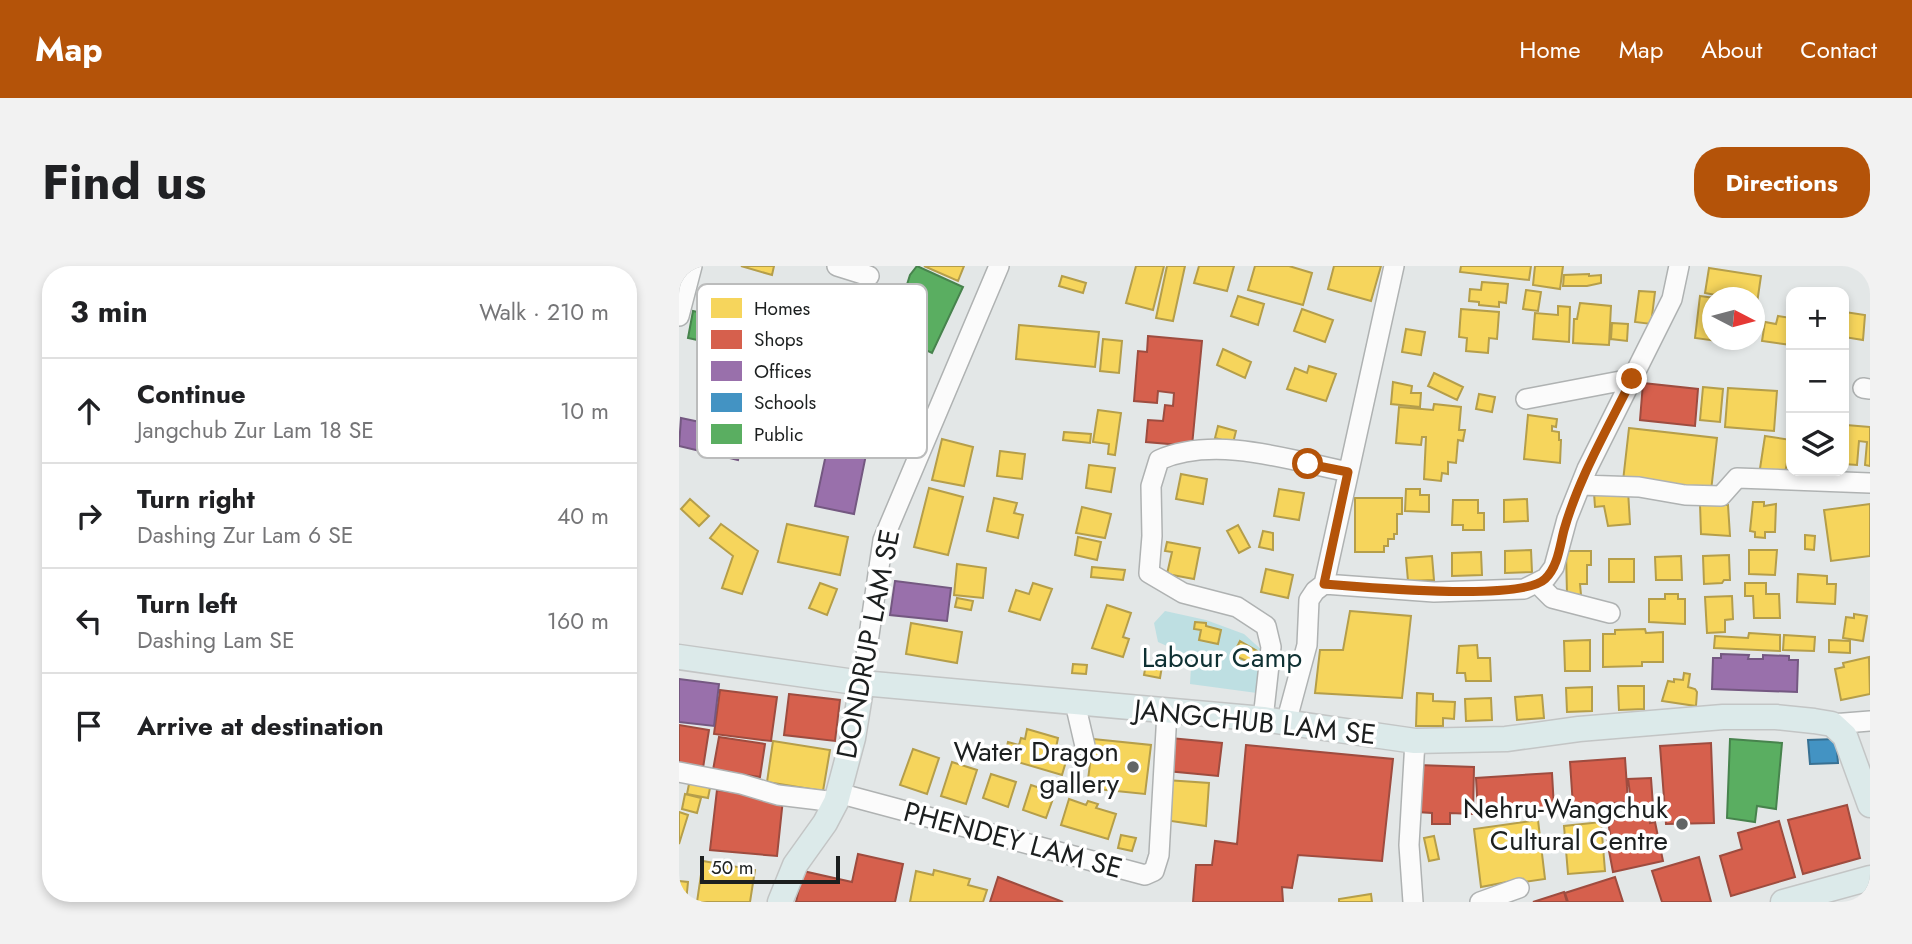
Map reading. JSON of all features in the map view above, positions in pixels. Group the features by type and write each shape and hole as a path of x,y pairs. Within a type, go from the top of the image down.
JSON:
{"main road":[{"name":"JANGCHUB LAM SE","path":"679,657 862,683 1275,721 1415,741 1506,739 1579,729 1723,717 1776,717 1835,727"},
{"name":"DONDRUP LAM SE","path":"779,902 795,865 825,822 837,797 853,738 862,683"},
{"path":"1835,727 1848,745 1870,805"},
{"path":"1783,902 1870,878"}],"street":[{"path":"837,266 869,276"},
{"name":"DONDRUP LAM SE","path":"927,436 999,266"},
{"path":"1275,721 1307,646 1309,600 1324,584 1394,266"},
{"path":"1324,584 1434,592 1524,589 1546,578 1554,567 1567,519 1581,485 1672,299 1679,266"},
{"path":"679,316 686,282"},
{"path":"1525,399 1632,379"},
{"path":"1275,721 1271,647 1266,626 1237,607 1183,593 1149,573 1152,536 1151,486 1159,460 1177,452 1205,449 1268,454 1348,472"},
{"name":"DONDRUP LAM SE","path":"862,683 883,540 918,458"},
{"path":"1581,485 1639,487 1685,495 1721,496 1737,478 1870,482"},
{"path":"1538,584 1552,598 1610,613"},
{"path":"1075,703 1085,746"},
{"name":"PHENDEY LAM SE","path":"679,772 778,794 837,797 1145,875 1154,871 1159,855 1167,712"},
{"name":"JANGCHUB LAM SE","path":"1835,727 1870,721"},
{"path":"1413,902 1409,845 1415,741"},
{"path":"1481,902 1519,888"}],"green space":[{"name":"Labour Camp","path":"1165,611 1206,620 1244,634 1265,653 1257,693 1190,684 1191,667 1185,654 1158,642 1154,623"}],"building: Homes":[{"path":"741,266 774,266 772,275"},
{"path":"924,266 964,266 958,281"},
{"path":"1136,266 1164,266 1153,310 1126,303"},
{"path":"1167,266 1185,266 1173,321 1156,318"},
{"path":"1199,266 1234,266 1227,291 1194,283"},
{"path":"1255,266 1289,266 1312,273 1303,305 1248,290"},
{"path":"1334,266 1381,266 1371,301 1328,289"},
{"path":"1461,266 1531,266 1529,280 1460,272"},
{"path":"1535,266 1563,266 1560,289 1533,285"},
{"path":"1709,268 1761,276 1759,287 1706,287"},
{"path":"1564,275 1601,275 1601,283 1563,286"},
{"path":"1062,276 1086,283 1083,293 1059,286"},
{"path":"1482,282 1508,284 1506,303 1499,302 1499,307 1469,301 1470,289 1481,290"},
{"path":"1526,290 1541,292 1538,311 1523,309"},
{"path":"1639,291 1655,292 1651,324 1635,322"},
{"path":"1238,296 1264,304 1258,325 1231,316"},
{"path":"1700,296 1702,296 1702,339 1695,338"},
{"path":"1580,303 1611,306 1609,345 1573,343 1574,319 1577,319"},
{"path":"1558,306 1570,307 1569,342 1533,339 1535,313 1558,315"},
{"path":"1302,309 1333,320 1325,342 1294,331"},
{"path":"1461,309 1499,312 1497,339 1489,338 1488,353 1466,351 1467,338 1459,337"},
{"path":"1849,313 1865,315 1863,340 1849,338"},
{"path":"1778,316 1786,317 1786,344 1765,341 1765,322 1776,324"},
{"path":"1612,323 1628,324 1627,341 1611,339"},
{"path":"1019,325 1099,332 1095,367 1016,359"},
{"path":"1406,329 1425,332 1421,355 1402,352"},
{"path":"1103,339 1122,341 1119,373 1100,371"},
{"path":"1223,349 1251,362 1245,378 1217,365"},
{"path":"1309,366 1336,374 1326,401 1287,389 1295,368 1307,373"},
{"path":"1434,373 1463,387 1457,400 1428,386"},
{"path":"1393,382 1412,386 1411,393 1421,393 1420,407 1391,404"},
{"path":"1703,387 1723,389 1720,422 1700,420"},
{"path":"1728,388 1777,391 1774,431 1725,427"},
{"path":"1479,394 1495,397 1492,412 1476,409"},
{"path":"1434,404 1461,407 1459,430 1465,430 1463,441 1458,440 1456,463 1448,462 1448,474 1442,473 1441,481 1424,479 1426,437 1422,437 1421,445 1396,443 1399,407 1433,410"},
{"path":"1098,410 1121,413 1115,455 1108,454 1109,444 1093,442"},
{"path":"1528,415 1557,419 1556,427 1552,426 1552,431 1559,432 1561,440 1560,463 1524,459"},
{"path":"1849,425 1870,427 1870,466 1865,465 1867,442 1859,441 1857,465 1849,464"},
{"path":"1218,426 1236,431 1233,443 1215,438"},
{"path":"1629,428 1717,438 1711,491 1623,481"},
{"path":"1064,432 1091,434 1090,443 1063,440"},
{"path":"1765,436 1786,439 1784,479 1759,475"},
{"path":"942,439 973,447 964,486 932,480"},
{"path":"1000,451 1025,454 1022,479 997,476"},
{"path":"1089,465 1115,468 1111,492 1086,488"},
{"path":"1181,474 1207,479 1203,504 1176,499"},
{"path":"929,488 963,497 948,555 914,547"},
{"path":"1279,489 1304,493 1299,520 1274,516"},
{"path":"1406,489 1420,489 1420,495 1429,495 1429,512 1405,511"},
{"path":"1628,490 1630,524 1608,526 1604,506 1595,507 1594,493"},
{"path":"994,498 1017,503 1014,513 1023,515 1018,538 987,531"},
{"path":"1355,498 1402,498 1402,514 1397,514 1397,534 1394,534 1394,539 1388,539 1384,552 1355,552"},
{"path":"690,499 709,516 699,526 681,509"},
{"path":"1527,499 1528,521 1504,522 1504,500"},
{"path":"1453,500 1478,500 1478,513 1484,513 1484,530 1463,530 1463,525 1452,525"},
{"path":"1753,502 1764,502 1764,506 1776,504 1775,532 1765,532 1765,538 1755,537 1755,532 1750,531"},
{"path":"1700,504 1728,505 1730,536 1701,534"},
{"path":"1870,504 1870,556 1831,561 1824,510"},
{"path":"1082,507 1111,514 1105,538 1076,533"},
{"path":"721,524 758,551 742,594 722,588 733,556 710,538"},
{"path":"787,524 848,537 840,575 778,562"},
{"path":"1238,525 1250,547 1239,553 1227,531"},
{"path":"1263,531 1273,533 1273,550 1259,547"},
{"path":"1805,535 1815,536 1814,550 1805,549"},
{"path":"1078,537 1101,542 1097,560 1075,555"},
{"path":"1167,542 1200,548 1194,579 1167,574 1172,552 1165,551"},
{"path":"1531,550 1532,572 1505,573 1505,551"},
{"path":"1749,550 1777,550 1775,575 1749,574"},
{"path":"1566,551 1591,551 1591,565 1587,565 1587,584 1580,584 1581,595 1567,594"},
{"path":"1481,552 1482,575 1452,576 1452,553"},
{"path":"1729,555 1730,580 1704,584 1703,556"},
{"path":"1432,556 1434,580 1408,581 1406,558"},
{"path":"1681,556 1682,580 1656,580 1655,557"},
{"path":"1609,559 1634,559 1634,582 1609,582"},
{"path":"957,564 986,568 983,598 954,595"},
{"path":"1092,567 1125,570 1123,580 1091,577"},
{"path":"1266,569 1293,575 1288,598 1261,592"},
{"path":"1798,574 1827,576 1827,584 1836,584 1835,604 1797,602"},
{"path":"820,583 837,589 827,615 809,608"},
{"path":"1033,583 1052,589 1040,620 1009,611 1016,590 1029,594"},
{"path":"1745,583 1766,583 1766,594 1779,594 1780,618 1754,618 1753,596 1745,596"},
{"path":"1665,594 1678,594 1678,599 1685,599 1685,624 1649,622 1649,599 1665,599"},
{"path":"1732,596 1733,619 1725,620 1725,632 1707,633 1705,597"},
{"path":"957,598 973,601 971,610 955,607"},
{"path":"1107,605 1131,613 1123,637 1129,639 1123,657 1092,648"},
{"path":"1350,611 1411,616 1402,698 1315,693 1320,650 1343,650"},
{"path":"1854,614 1867,616 1863,641 1843,638 1846,617 1854,618"},
{"path":"1195,622 1206,623 1206,626 1221,630 1218,644 1199,640 1201,630 1194,629"},
{"path":"911,623 962,632 957,663 906,654"},
{"path":"1645,629 1646,633 1663,632 1663,662 1642,662 1642,666 1603,667 1603,634 1615,634 1615,630"},
{"path":"1749,633 1780,635 1780,651 1714,648 1715,636 1748,638"},
{"path":"1784,635 1815,637 1814,651 1783,650"},
{"path":"1590,640 1590,671 1565,671 1564,641"},
{"path":"1829,640 1850,641 1850,653 1829,652"},
{"name":"Labour Camp","path":"1240,641 1257,651 1251,663 1233,655"},
{"path":"1477,645 1478,658 1490,658 1491,681 1466,681 1465,673 1457,673 1459,646"},
{"path":"1869,657 1870,694 1841,700 1835,669 1844,667 1843,663"},
{"path":"1073,664 1087,665 1086,674 1072,673"},
{"path":"1146,664 1162,666 1160,678 1144,675"},
{"path":"1684,673 1690,674 1688,687 1697,692 1696,706 1662,701 1668,681 1683,680"},
{"path":"1618,686 1644,686 1644,709 1619,710"},
{"path":"1592,687 1592,711 1567,712 1566,688"},
{"path":"1417,693 1433,694 1433,701 1455,702 1454,719 1443,718 1443,726 1416,726"},
{"path":"1542,695 1544,718 1517,720 1515,697"},
{"path":"1491,698 1492,720 1466,721 1465,699"},
{"path":"1027,729 1058,738 1056,748 1060,750 1059,756 1067,758 1062,775 1004,758 1008,742 1019,745 1021,738 1025,739"},
{"path":"1093,739 1151,745 1145,794 1087,788"},
{"path":"773,741 830,750 823,791 767,782"},
{"path":"913,749 939,758 927,794 900,785"},
{"path":"952,762 977,770 966,804 941,796"},
{"path":"991,774 1016,782 1008,807 983,798"},
{"path":"690,779 711,783 708,798 687,794"},
{"path":"1166,780 1209,783 1206,826 1164,820"},
{"path":"1031,785 1055,793 1046,818 1023,810"},
{"path":"685,794 701,798 697,813 682,809"},
{"path":"1069,799 1086,805 1088,801 1098,804 1096,808 1116,814 1108,839 1061,825"},
{"path":"679,812 688,815 679,844"},
{"path":"1538,820 1545,879 1524,882 1523,879 1481,887 1474,829"},
{"path":"1601,822 1605,871 1568,874 1564,826"},
{"path":"1121,835 1136,838 1132,851 1118,848"},
{"path":"1434,836 1439,859 1429,861 1424,838"},
{"path":"703,861 755,870 750,902 697,902"},
{"path":"934,870 970,879 968,885 987,890 983,902 910,902 916,871 933,875"},
{"path":"679,881 688,882 686,902 679,902"},
{"path":"1371,894 1372,902 1339,902 1339,899"}],"building: Shops":[{"path":"1148,336 1202,341 1192,446 1146,442 1148,420 1163,421 1165,405 1173,406 1174,393 1158,391 1157,403 1134,401 1138,351 1147,352"},
{"path":"1643,383 1698,389 1695,426 1640,420"},
{"path":"720,690 777,697 771,741 714,734"},
{"path":"789,694 840,700 835,741 784,735"},
{"path":"679,725 709,730 703,768 679,764"},
{"path":"719,737 765,744 760,777 713,770"},
{"path":"1170,738 1222,743 1218,776 1167,771"},
{"path":"1711,743 1714,823 1666,824 1660,746"},
{"path":"1246,745 1393,759 1382,861 1298,855 1292,888 1282,887 1283,902 1193,902 1196,865 1212,865 1215,841 1237,844"},
{"path":"1625,758 1628,802 1573,806 1570,762"},
{"path":"1418,765 1474,767 1473,814 1450,813 1450,824 1432,824 1432,813 1417,812"},
{"path":"1552,773 1554,808 1478,813 1476,778"},
{"path":"1651,778 1653,806 1632,808 1628,779"},
{"path":"717,790 783,799 777,856 710,850"},
{"path":"1847,805 1860,858 1803,874 1788,820"},
{"path":"1649,812 1650,823 1655,822 1663,861 1613,872 1606,835 1610,834 1608,821"},
{"path":"1779,821 1795,877 1731,896 1720,856 1742,849 1738,833"},
{"path":"858,854 903,864 895,902 796,902 803,871 852,882"},
{"path":"1699,857 1711,902 1662,902 1652,871"},
{"path":"998,877 1063,902 990,902"},
{"path":"1615,877 1623,902 1568,902 1565,893"},
{"path":"1564,892 1567,902 1533,902"}],"building: Offices":[{"path":"681,418 697,421 697,450 679,446"},
{"path":"825,458 865,458 854,514 815,506"},
{"path":"895,581 951,588 947,621 890,615"},
{"path":"1721,654 1749,655 1748,659 1763,659 1763,655 1789,656 1789,660 1798,660 1797,692 1712,689 1713,658 1721,658"},
{"path":"679,679 719,684 714,726 679,722"}],"building: Schools":[{"path":"1836,739 1838,763 1810,764 1808,740"}],"building: Public":[{"path":"917,266 963,287 932,353 927,351 927,284 907,284"},
{"path":"693,311 697,312 697,340 688,338"},
{"path":"1730,739 1782,743 1776,809 1757,806 1755,822 1727,818"}],"place":[{"name":"Water Dragon gallery","path":"1133,767"},
{"name":"Nehru-Wangchuk Cultural Centre","path":"1682,824"}],"route":[{"path":"1308,464 1348,472 1324,584 1434,592 1524,589 1538,584 1554,567 1567,519 1587,468 1632,379"}]}
